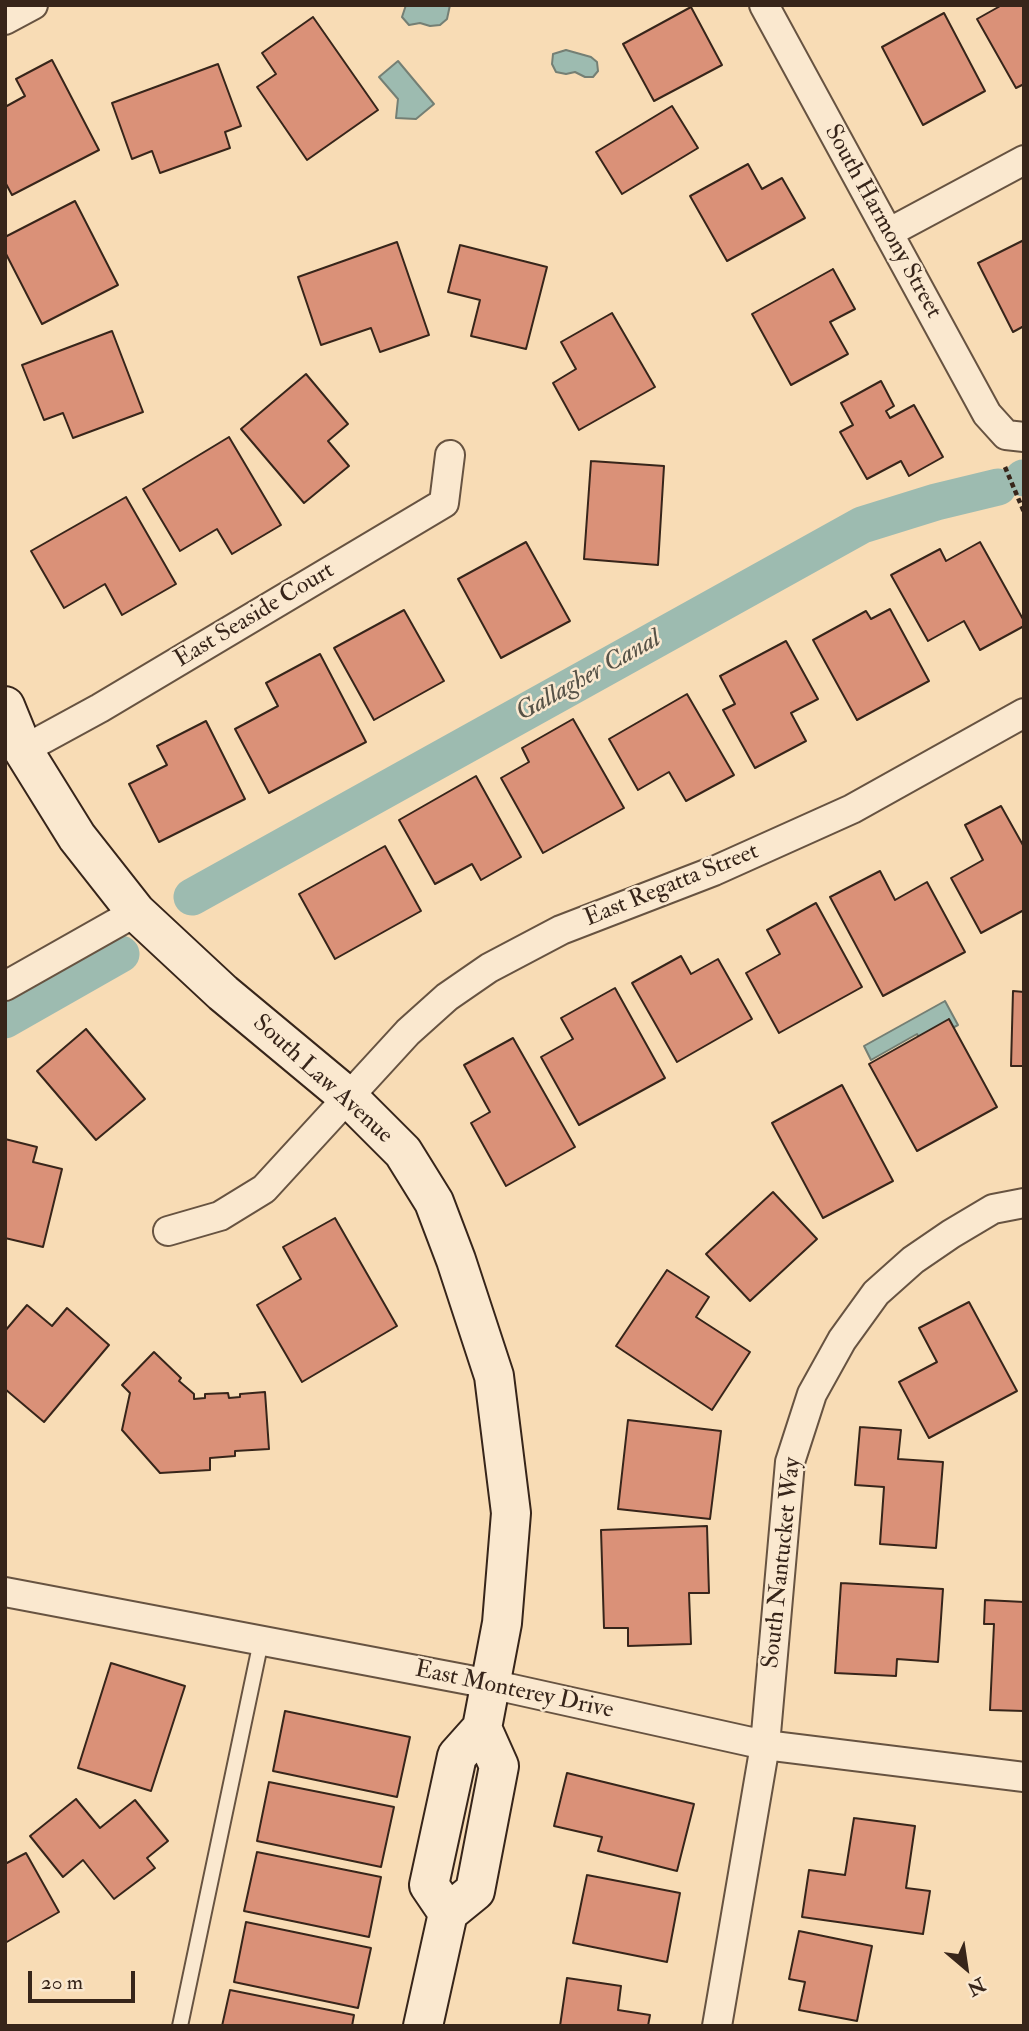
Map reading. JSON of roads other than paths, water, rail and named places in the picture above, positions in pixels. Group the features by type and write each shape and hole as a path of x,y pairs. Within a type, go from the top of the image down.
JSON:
{"street":[{"path":"5,20 33,5"},
{"name":"South Harmony Street","path":"764,5 987,414 1015,436"},
{"path":"888,233 1024,160"},
{"name":"East Seaside Court","path":"23,750 100,708 444,503 450,455"},
{"name":"South Law Avenue","path":"5,706 23,750 77,837 136,912 223,993 348,1097 403,1152 434,1202 456,1259 494,1376 511,1513 502,1623 482,1728 499,1766 475,1891 449,1913 423,2026"},
{"name":"East Regatta Street","path":"168,1231 220,1216 264,1189 408,1032 447,997 489,968 561,930 714,871 852,808 1024,713"},
{"path":"5,986 136,912"},
{"name":"South Nantucket Way","path":"717,2026 765,1745 790,1462 812,1394 842,1339 876,1293 914,1260 951,1234 993,1209 1024,1203"},
{"name":"East Monterey Drive","path":"5,1592 490,1684 765,1745 1024,1777"}],"lane":[{"path":"180,2026 261,1641"}],"water":[{"path":"406,5 450,5 447,19 440,25 430,26 420,23 409,25 402,17"},
{"path":"566,50 591,57 597,62 598,71 593,77 585,77 575,72 556,72 552,64 553,54"},
{"path":"398,61 434,104 416,119 396,118 398,99 379,77"},
{"path":"945,1001 958,1025 923,1044 917,1034 871,1060 864,1046"}],"waterway":[{"name":"Gallagher Canal","path":"192,897 862,525 936,502 998,487"},
{"name":"Gallagher Canal","path":"5,1020 121,954"}]}
